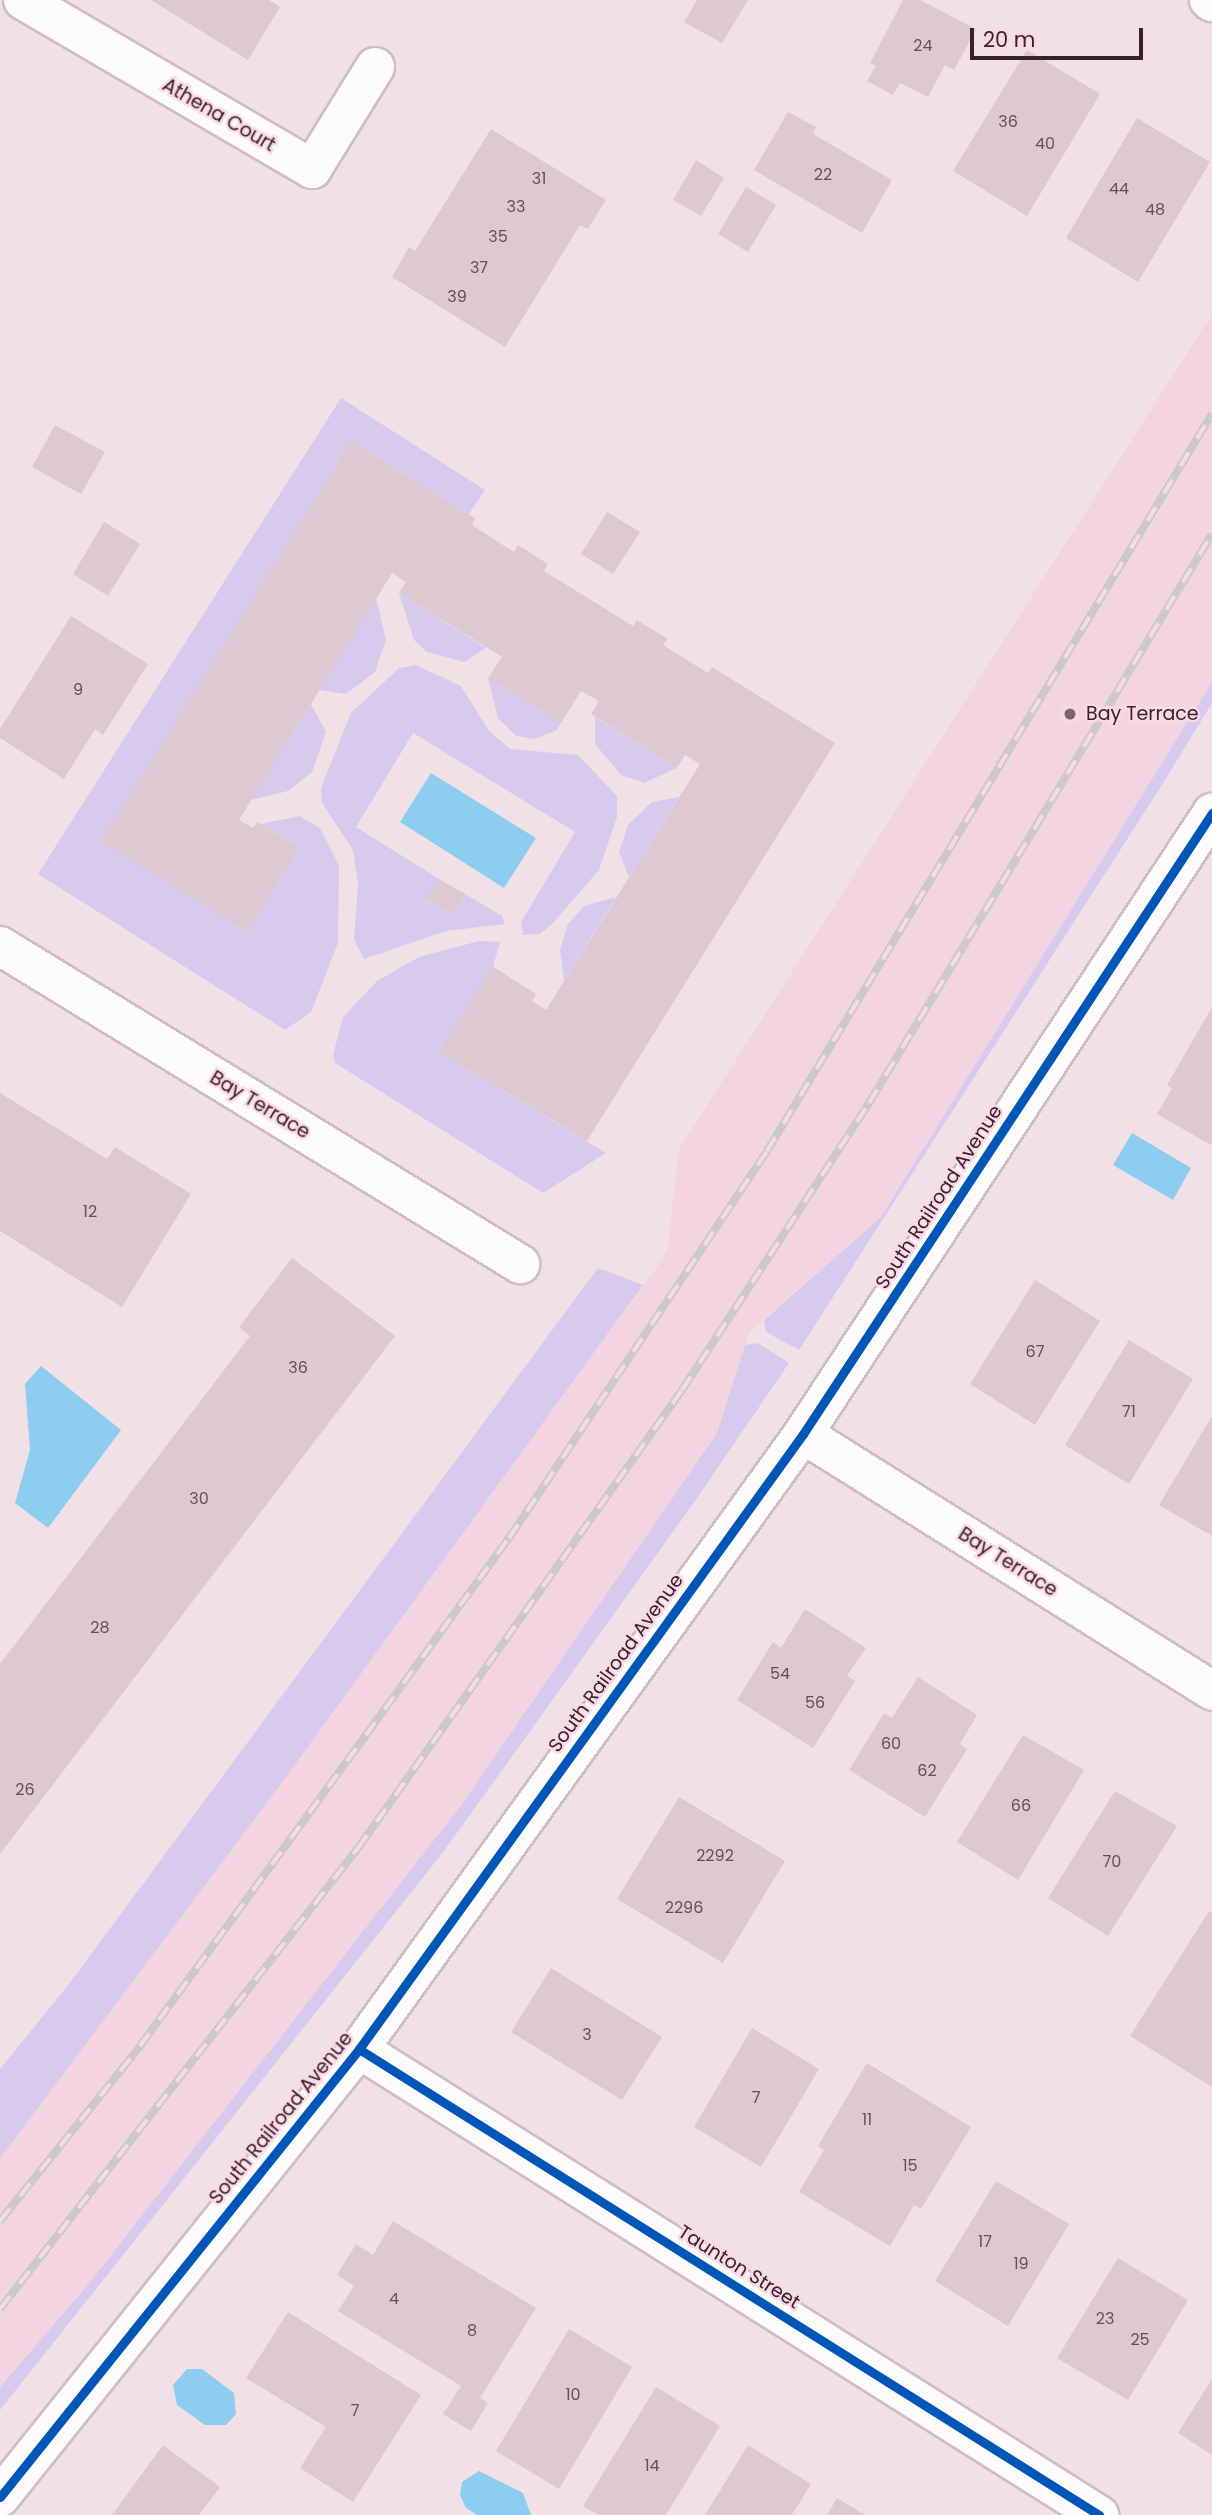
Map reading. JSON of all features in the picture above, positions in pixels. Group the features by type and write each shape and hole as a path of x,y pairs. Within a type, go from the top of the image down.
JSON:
{"street":[{"name":"Athena Court","path":"23,0 312,169 375,66"},
{"name":"South Railroad Avenue","path":"0,2497 359,2049 803,1434 1212,813"},
{"name":"Bay Terrace","path":"0,946 520,1264"},
{"name":"Bay Terrace","path":"803,1434 1212,1691"},
{"name":"Taunton Street","path":"359,2049 1100,2515"}],"shaded area":[{"path":"1212,314 1212,682 881,1217 750,1331 717,1433 462,1804 91,2281 0,2387 0,2158 655,1270 667,1251 679,1149"},
{"path":"341,398 485,490 469,514 351,441 102,841 247,932 300,848 261,824 300,816 320,828 339,865 338,943 311,1012 285,1030 38,874"},
{"path":"399,593 486,648 464,662 427,652 414,640"},
{"path":"376,598 386,640 375,672 346,694 319,690"},
{"path":"416,665 461,686 489,731 510,749 578,755 617,796 617,817 599,870 552,924 540,934 523,935 521,922 575,832 413,733 356,827 439,879 427,900 452,914 465,894 502,916 505,924 446,931 364,959 354,940 358,884 353,850 322,803 321,788 351,713 399,668"},
{"path":"488,678 561,723 557,730 535,739 516,736 498,718"},
{"path":"1212,682 1212,703 1160,788 799,1350 766,1332 764,1320 881,1217"},
{"path":"311,704 326,732 312,772 288,791 251,800"},
{"path":"595,717 677,768 644,783 621,775 595,744"},
{"path":"679,797 629,877 619,852 628,825 652,802"},
{"path":"616,897 564,981 560,950 568,924 584,906"},
{"path":"479,941 500,942 493,967 439,1052 606,1153 543,1193 335,1063 333,1055 343,1017 377,981 419,957"},
{"path":"598,1268 643,1285 291,1770 0,2158 0,2069 69,1984"},
{"path":"758,1343 789,1363 693,1504 444,1851 0,2410 0,2387 91,2281 462,1804 717,1433 745,1345"}],"water":[{"path":"431,773 536,838 504,888 400,822"},
{"path":"1132,1133 1191,1168 1173,1200 1113,1165"},
{"path":"41,1366 121,1430 48,1528 15,1503 30,1450 25,1384"},
{"path":"187,2369 202,2369 234,2393 236,2414 226,2425 205,2425 177,2405 173,2385"},
{"path":"479,2471 523,2493 531,2515 477,2515 466,2508 460,2495 462,2482"}],"building":[{"path":"151,0 269,0 280,7 248,60"},
{"path":"697,0 748,0 722,43 684,22"},
{"path":"903,0 920,0 976,29 954,70 945,65 928,97 900,83 893,95 867,81 876,66 870,63"},
{"path":"1027,50 1100,94 1027,216 953,171"},
{"path":"788,112 816,127 813,134 892,180 862,233 754,170"},
{"path":"1137,118 1210,162 1138,282 1066,238"},
{"path":"491,129 606,200 588,229 580,225 505,347 392,277 409,247 415,251"},
{"path":"696,160 724,178 701,216 673,200"},
{"path":"746,187 776,205 748,252 718,234"},
{"path":"55,425 105,452 81,494 32,467"},
{"path":"351,441 475,518 472,525 514,552 518,545 548,564 544,571 633,626 637,620 668,639 663,645 708,673 712,667 835,743 587,1141 439,1052 492,966 536,994 532,1001 546,1010 700,764 685,755 677,768 591,714 599,701 581,691 561,723 488,678 502,657 399,593 406,582 392,573 239,820 253,828 257,822 300,848 247,932 101,841"},
{"path":"607,512 640,532 613,574 581,554"},
{"path":"104,522 140,544 108,596 73,574"},
{"path":"71,616 148,664 103,735 95,729 64,779 0,738 0,729"},
{"path":"439,879 465,894 452,914 426,899"},
{"path":"1212,1007 1211,1145 1157,1114 1172,1088 1167,1085"},
{"path":"0,1093 107,1159 115,1147 191,1194 122,1307 0,1231"},
{"path":"292,1258 395,1336 0,1854 0,1664 250,1336 239,1327"},
{"path":"1035,1280 1100,1321 1035,1425 970,1384"},
{"path":"1129,1340 1193,1379 1129,1484 1065,1445"},
{"path":"1212,1416 1212,1536 1159,1505"},
{"path":"805,1609 866,1648 847,1676 855,1681 813,1748 737,1700 773,1642 781,1648"},
{"path":"918,1677 977,1715 960,1744 967,1749 925,1817 849,1770 884,1713 892,1718"},
{"path":"1023,1735 1084,1770 1018,1880 957,1842"},
{"path":"1115,1791 1177,1826 1108,1936 1048,1898"},
{"path":"679,1797 785,1861 723,1963 617,1899"},
{"path":"1209,1911 1212,1913 1212,2087 1130,2036"},
{"path":"551,1968 662,2037 622,2100 511,2032"},
{"path":"752,2028 819,2069 761,2167 694,2127"},
{"path":"867,2063 971,2127 921,2209 914,2205 890,2246 799,2192 824,2150 818,2146"},
{"path":"996,2181 1069,2224 1008,2326 935,2281"},
{"path":"393,2221 536,2308 480,2398 488,2403 471,2431 443,2414 461,2386 338,2311 354,2286 337,2275 356,2244 373,2255"},
{"path":"1118,2258 1188,2300 1128,2400 1057,2358"},
{"path":"288,2312 421,2395 353,2502 300,2468 326,2427 246,2378"},
{"path":"569,2329 632,2367 559,2489 496,2451"},
{"path":"1212,2379 1212,2455 1178,2433"},
{"path":"656,2387 720,2426 666,2515 598,2515 583,2506"},
{"path":"163,2445 220,2487 199,2515 112,2515"},
{"path":"748,2445 811,2484 792,2515 705,2515"},
{"path":"837,2498 865,2515 827,2515"}],"railway":[{"path":"0,2221 140,2046 509,1538 767,1151 1212,414"},
{"path":"0,2309 358,1848 682,1390 869,1103 1212,534"}],"cycle path":[{"path":"0,2497 359,2049 803,1434 1212,813"},
{"path":"359,2049 1099,2515"}],"place":[{"name":"Bay Terrace","path":"1070,714"}]}
